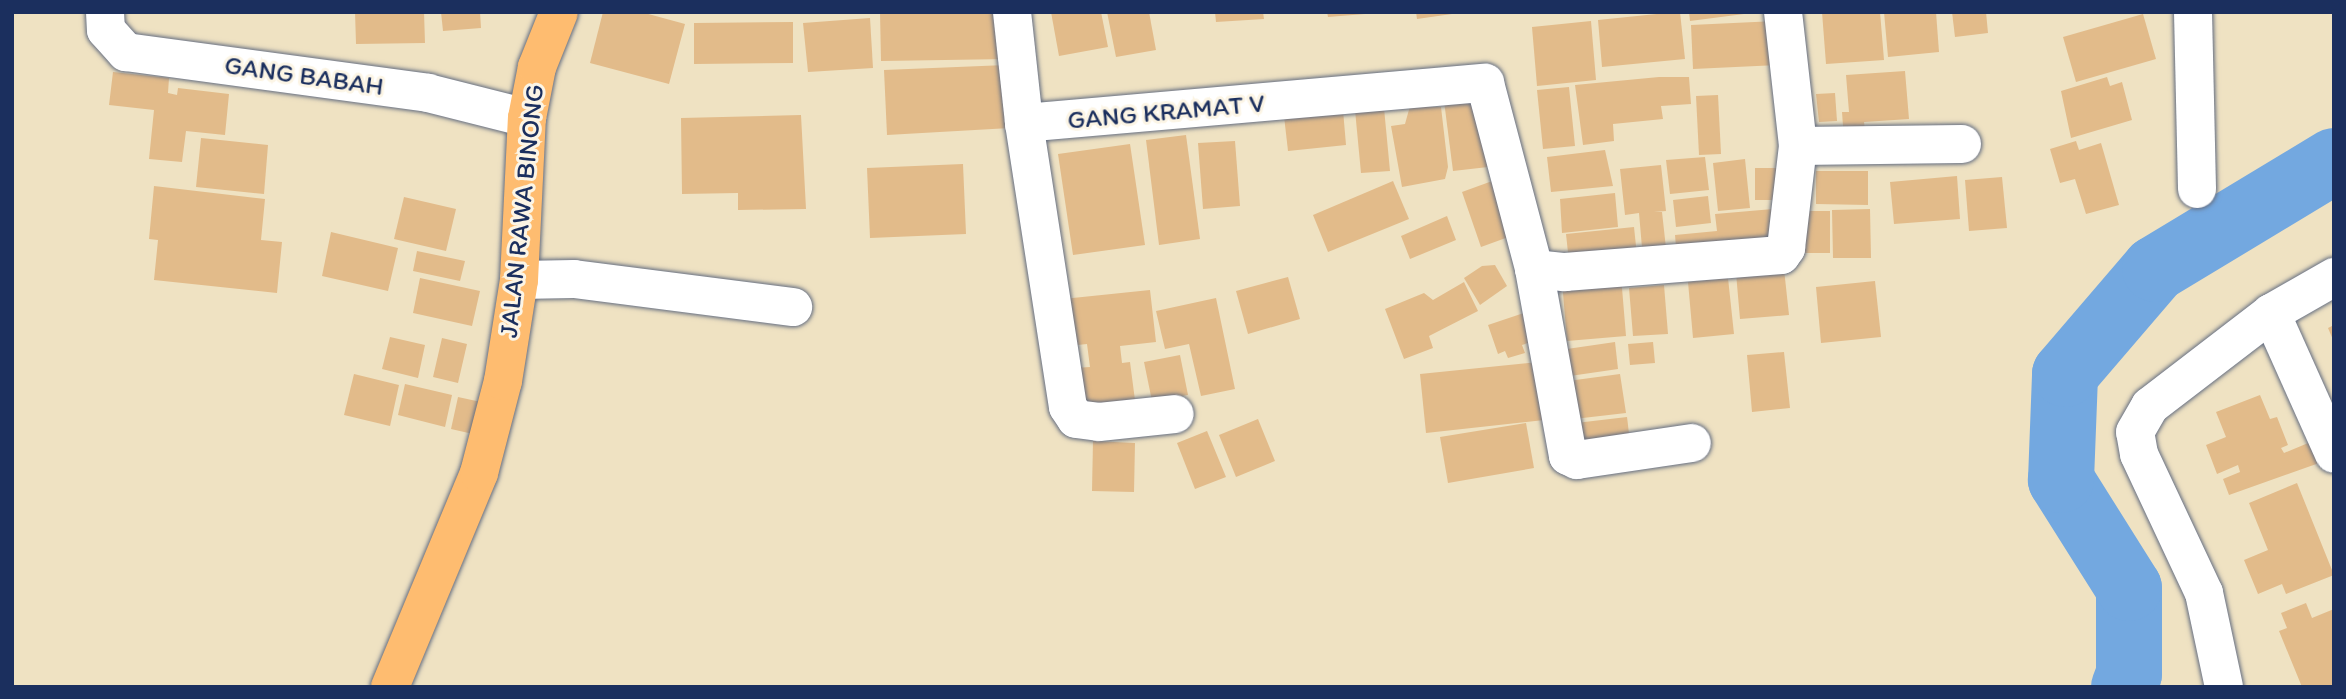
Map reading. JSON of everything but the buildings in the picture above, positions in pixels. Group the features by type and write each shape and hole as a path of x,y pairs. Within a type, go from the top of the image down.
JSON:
{"main road":[{"name":"JALAN RAWA BINONG","path":"390,687 479,472 503,381 519,280 527,118 537,67 559,12"}],"street":[{"name":"GANG BABAH","path":"105,12 106,30 127,52 428,93 527,118"},
{"path":"1012,12 1024,123 1069,407 1076,419 1099,422 1175,414"},
{"path":"1692,443 1577,460 1568,456 1534,269 1565,272 1780,255 1786,248 1798,146 1783,12"},
{"path":"2193,12 2197,189"},
{"name":"GANG KRAMAT V","path":"1024,123 1419,91 1485,83 1534,269"},
{"path":"1798,146 1962,144"},
{"path":"2224,687 2204,593 2139,454 2135,432 2150,406 2271,313 2334,277"},
{"path":"519,280 574,279 793,307"},
{"path":"2271,313 2334,454"}],"waterway":[{"path":"2124,687 2129,674 2129,588 2061,480 2065,374 2155,269 2334,161"}]}
